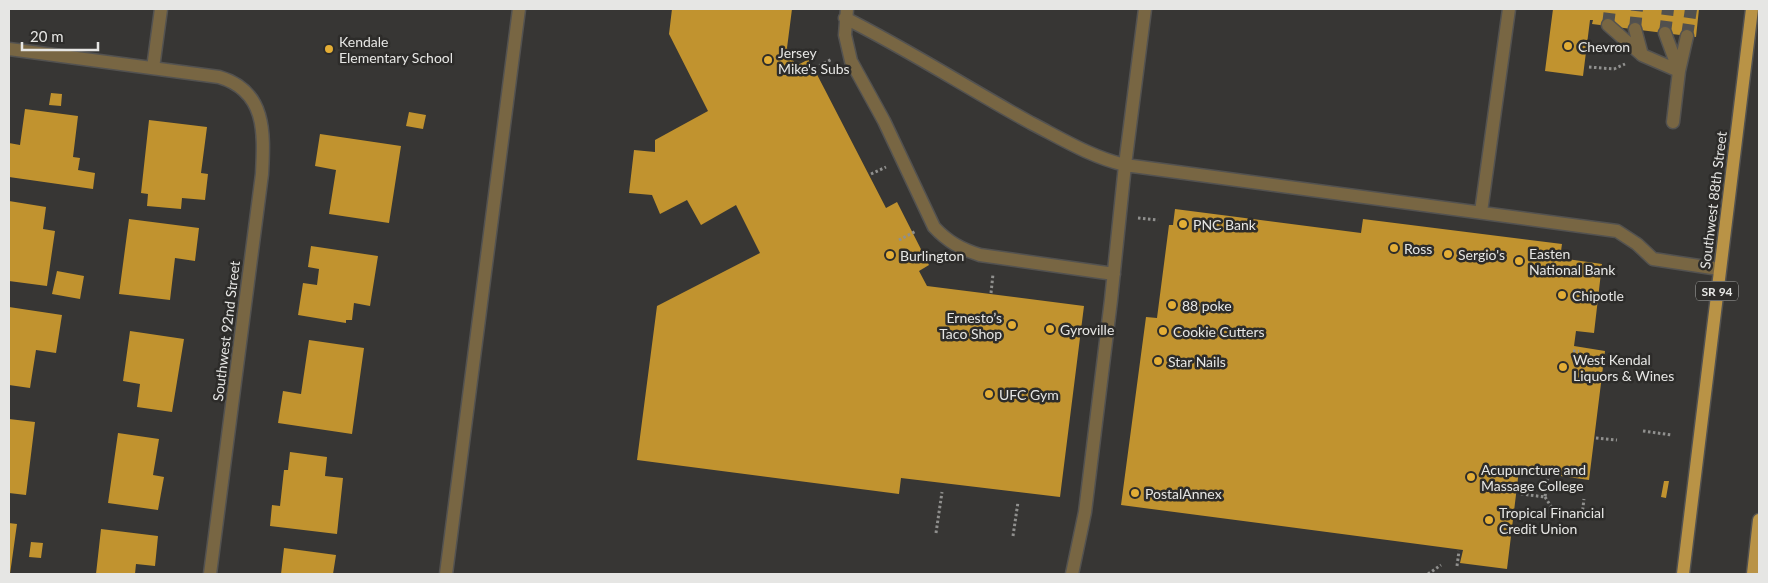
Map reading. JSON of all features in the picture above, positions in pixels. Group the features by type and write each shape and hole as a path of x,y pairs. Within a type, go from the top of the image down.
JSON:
{"main road":[{"name":"Southwest 88th Street","path":"1683,574 1752,9"},
{"path":"1753,574 1759,520"}],"street":[{"path":"9,49 153,68 161,9"},
{"path":"446,574 519,9"},
{"path":"1072,574 1085,512 1144,9"},
{"path":"1482,212 1509,9"},
{"path":"1114,274 980,255 961,248 946,239 934,227 884,121 851,61 845,35 846,14 1087,153 1107,161 1125,165 1617,231 1637,244 1653,259 1719,269"},
{"path":"1608,26 1642,54 1680,71"},
{"path":"1635,29 1642,54"},
{"path":"1665,33 1680,71"},
{"path":"1673,122 1687,36"},
{"name":"Southwest 92nd Street","path":"153,68 220,77 235,83 249,95 260,114 263,126 262,174 210,574"}],"path":[{"path":"815,68 833,58"},
{"path":"1589,67 1614,69"},
{"path":"871,174 889,165"},
{"path":"1136,218 1158,220"},
{"path":"899,240 921,228"},
{"path":"990,293 994,272"},
{"path":"1573,351 1579,351"},
{"path":"1643,431 1672,435"},
{"path":"1596,438 1617,440"},
{"path":"1548,473 1545,497 1554,511"},
{"path":"936,533 942,492"},
{"path":"1521,494 1545,497"},
{"path":"1582,515 1584,499"},
{"path":"1013,536 1018,502"},
{"path":"1458,566 1459,551"},
{"path":"1428,574 1441,565"}],"building":[{"path":"672,9 792,9 787,48 796,66 809,59 886,208 897,202 929,265 919,271 927,286 1084,306 1060,497 901,478 899,494 637,460 657,306 760,253 736,205 701,225 687,200 660,214 652,195 629,193 634,150 655,152 655,140 708,111 669,34"},
{"path":"1553,9 1699,9 1696,37 1592,24 1593,20 1590,20 1583,76 1545,71"},
{"path":"51,93 62,94 61,106 49,105"},
{"path":"25,109 78,116 73,157 80,158 78,170 95,173 93,189 9,177 9,143 20,145"},
{"path":"409,112 426,115 423,129 406,126"},
{"path":"149,120 207,127 201,173 208,174 205,200 182,198 181,209 147,206 148,194 141,193"},
{"path":"320,134 401,146 389,223 329,214 336,170 315,166"},
{"path":"9,201 46,207 43,229 55,231 47,286 9,281"},
{"path":"1175,209 1361,233 1363,219 1562,244 1560,258 1602,264 1594,333 1576,331 1574,346 1605,351 1589,480 1519,470 1507,569 1460,563 1463,550 1121,505 1146,317 1157,318 1169,225 1173,225"},
{"path":"129,219 199,228 195,261 175,258 170,300 119,294"},
{"path":"311,246 378,256 370,306 354,303 352,320 346,320 346,323 298,315 303,283 317,285 319,269 308,267"},
{"path":"57,271 84,276 80,299 52,294"},
{"path":"9,307 62,315 56,353 36,350 30,388 9,385"},
{"path":"130,331 184,339 172,412 137,407 140,384 123,381"},
{"path":"309,340 364,348 352,434 278,423 283,391 301,394"},
{"path":"9,419 35,422 26,495 9,493"},
{"path":"118,433 159,439 153,475 164,477 158,510 108,503"},
{"path":"290,452 327,457 325,476 343,478 337,534 270,526 272,505 280,506 284,470 288,470"},
{"path":"1664,481 1669,481 1666,498 1661,497"},
{"path":"9,523 17,524 10,574 9,574"},
{"path":"101,529 158,536 155,566 136,564 135,574 96,574"},
{"path":"31,542 43,543 41,558 29,557"},
{"path":"284,548 336,555 333,574 281,574"}],"tunnel":[{"path":"1608,25 1610,9"},
{"path":"1635,29 1637,9"},
{"path":"1665,33 1668,9"},
{"path":"1687,36 1691,9"}],"place":[{"name":"Chevron","path":"1568,46"},
{"name":"Kendale Elementary School","path":"329,49"},
{"name":"Jersey Mike's Subs","path":"768,60"},
{"name":"PNC Bank","path":"1183,224"},
{"name":"Ross","path":"1394,248"},
{"name":"Sergio's","path":"1448,254"},
{"name":"Burlington","path":"890,255"},
{"name":"Easten National Bank","path":"1519,261"},
{"name":"Chipotle","path":"1562,295"},
{"name":"88 poke","path":"1172,305"},
{"name":"Ernesto’s Taco Shop","path":"1012,325"},
{"name":"Gyroville","path":"1050,329"},
{"name":"Cookie Cutters","path":"1163,331"},
{"name":"Star Nails","path":"1158,361"},
{"name":"West Kendal Liquors & Wines","path":"1563,367"},
{"name":"UFC Gym","path":"989,394"},
{"name":"Acupuncture and Massage College","path":"1471,477"},
{"name":"PostalAnnex","path":"1135,493"},
{"name":"Tropical Financial Credit Union","path":"1489,520"}]}
